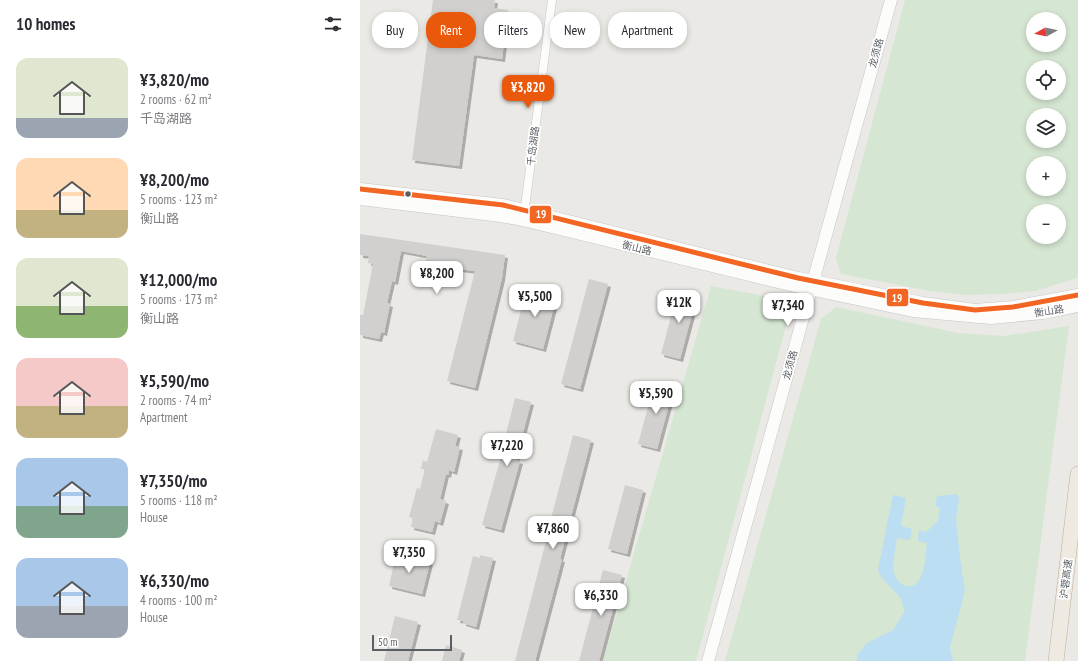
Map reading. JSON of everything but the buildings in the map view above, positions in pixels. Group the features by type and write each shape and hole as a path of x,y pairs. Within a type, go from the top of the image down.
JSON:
{"highway":[{"name":"沪蓉高速","path":"1056,661 1078,474"}],"street":[{"name":"千岛湖路","path":"524,215 552,0"},
{"name":"龙须路","path":"708,661 890,0"},
{"name":"衡山路","path":"360,189 503,205 524,215 913,311 991,318 1043,313 1078,306"},
{"name":"衡山路","path":"360,199 501,216 524,215"},
{"name":"衡山路","path":"812,285 975,310 1013,308 1078,295"}],"green space":[{"path":"905,0 1078,0 1077,278 1035,291 966,295 930,291 841,274 836,258"},
{"path":"711,286 780,299 790,311 696,661 603,661"},
{"path":"836,307 958,333 1004,336 1069,326 1025,661 725,661 821,319"}],"water":[{"path":"957,494 959,500 956,519 965,591 950,647 953,661 857,661 857,655 867,643 893,630 905,611 900,597 882,578 878,570 893,495 906,498 901,526 912,529 910,540 897,538 894,573 900,583 906,586 913,586 921,577 925,562 927,543 918,541 919,530 926,532 938,521 940,508 935,506 937,496"}],"transit line":[{"name":"19","path":"360,189 503,205 798,278 923,303 975,310 1013,307 1078,295"}]}
